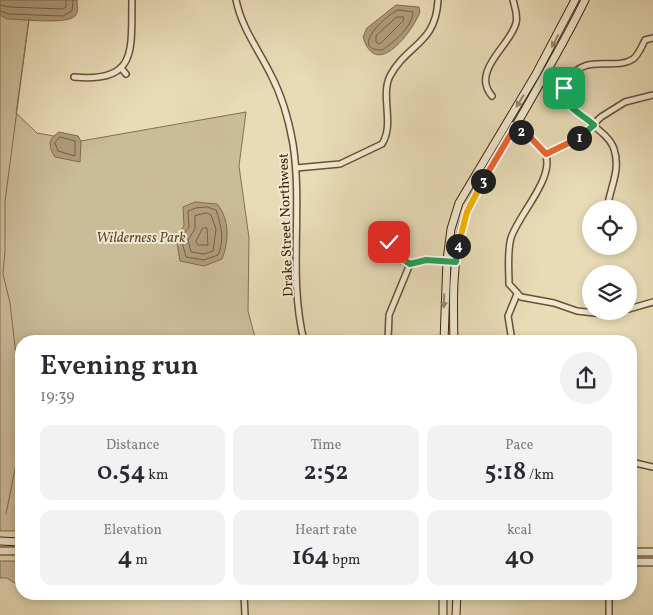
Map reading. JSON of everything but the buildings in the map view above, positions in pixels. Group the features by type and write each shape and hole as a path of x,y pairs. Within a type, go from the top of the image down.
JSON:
{"main road":[{"path":"444,335 447,260 451,229 459,203 556,38 575,0"},
{"path":"454,335 456,262 463,224 473,200 552,63 585,0"},
{"path":"0,543 15,542"},
{"path":"0,551 15,551"},
{"path":"637,552 653,552"},
{"path":"637,562 653,562"},
{"path":"443,600 443,615"},
{"path":"456,615 457,600"}],"street":[{"path":"74,77 99,78 115,73 121,68 126,61 130,49 132,0"},
{"name":"Drake Street Northwest","path":"236,0 246,32 271,75 282,101 292,142 296,168 299,314 303,335"},
{"path":"296,168 340,164 382,144 387,129 387,89 390,76 433,27 437,17 438,0"},
{"path":"492,96 487,90 486,81 494,57 514,28 516,16 512,0"},
{"path":"608,200 617,169 616,158 609,139 594,125 572,110 566,100 564,88 572,75 588,65 629,61 635,58 645,40 653,38"},
{"path":"121,68 126,74"},
{"path":"546,154 570,144 601,117 625,102 653,95"},
{"path":"507,121 531,138 546,154 543,181 512,236 509,284 517,294 524,298 554,303 582,312"},
{"path":"397,231 389,242 390,252 393,256 410,264 426,260 456,262"},
{"path":"388,335 389,315 410,264"},
{"path":"511,335 508,316 517,294"},
{"path":"637,307 653,302"},
{"path":"637,463 653,467"},
{"path":"244,600 245,615"},
{"path":"609,600 609,615"}],"green space":[{"name":"Wilderness Park","path":"0,14 29,19 16,113 37,133 81,141 246,112 239,166 249,238 248,311 254,335 15,335 15,531 0,531"},
{"path":"0,561 15,561 15,583 7,578 0,578"}],"water":[{"path":"0,0 77,0 77,10 75,16 70,19 42,21 7,19 0,15"},
{"path":"396,5 419,7 420,12 410,31 402,40 385,54 376,54 369,49 363,37 367,28"},
{"path":"59,132 78,136 81,141 80,162 55,157 50,143"},
{"path":"195,202 217,204 224,217 227,231 222,259 204,266 180,261 176,237 184,226 183,207"}],"waterway":[{"path":"15,347 10,303 3,274 5,201 29,19"},
{"path":"6,514 15,469"}],"route":[{"path":"389,242 390,252 393,256 410,264 415,261 426,260 456,262 458,244 467,212 494,161 515,127 538,144 546,154 570,144 594,125 584,116 572,110 564,95 564,88"}]}
